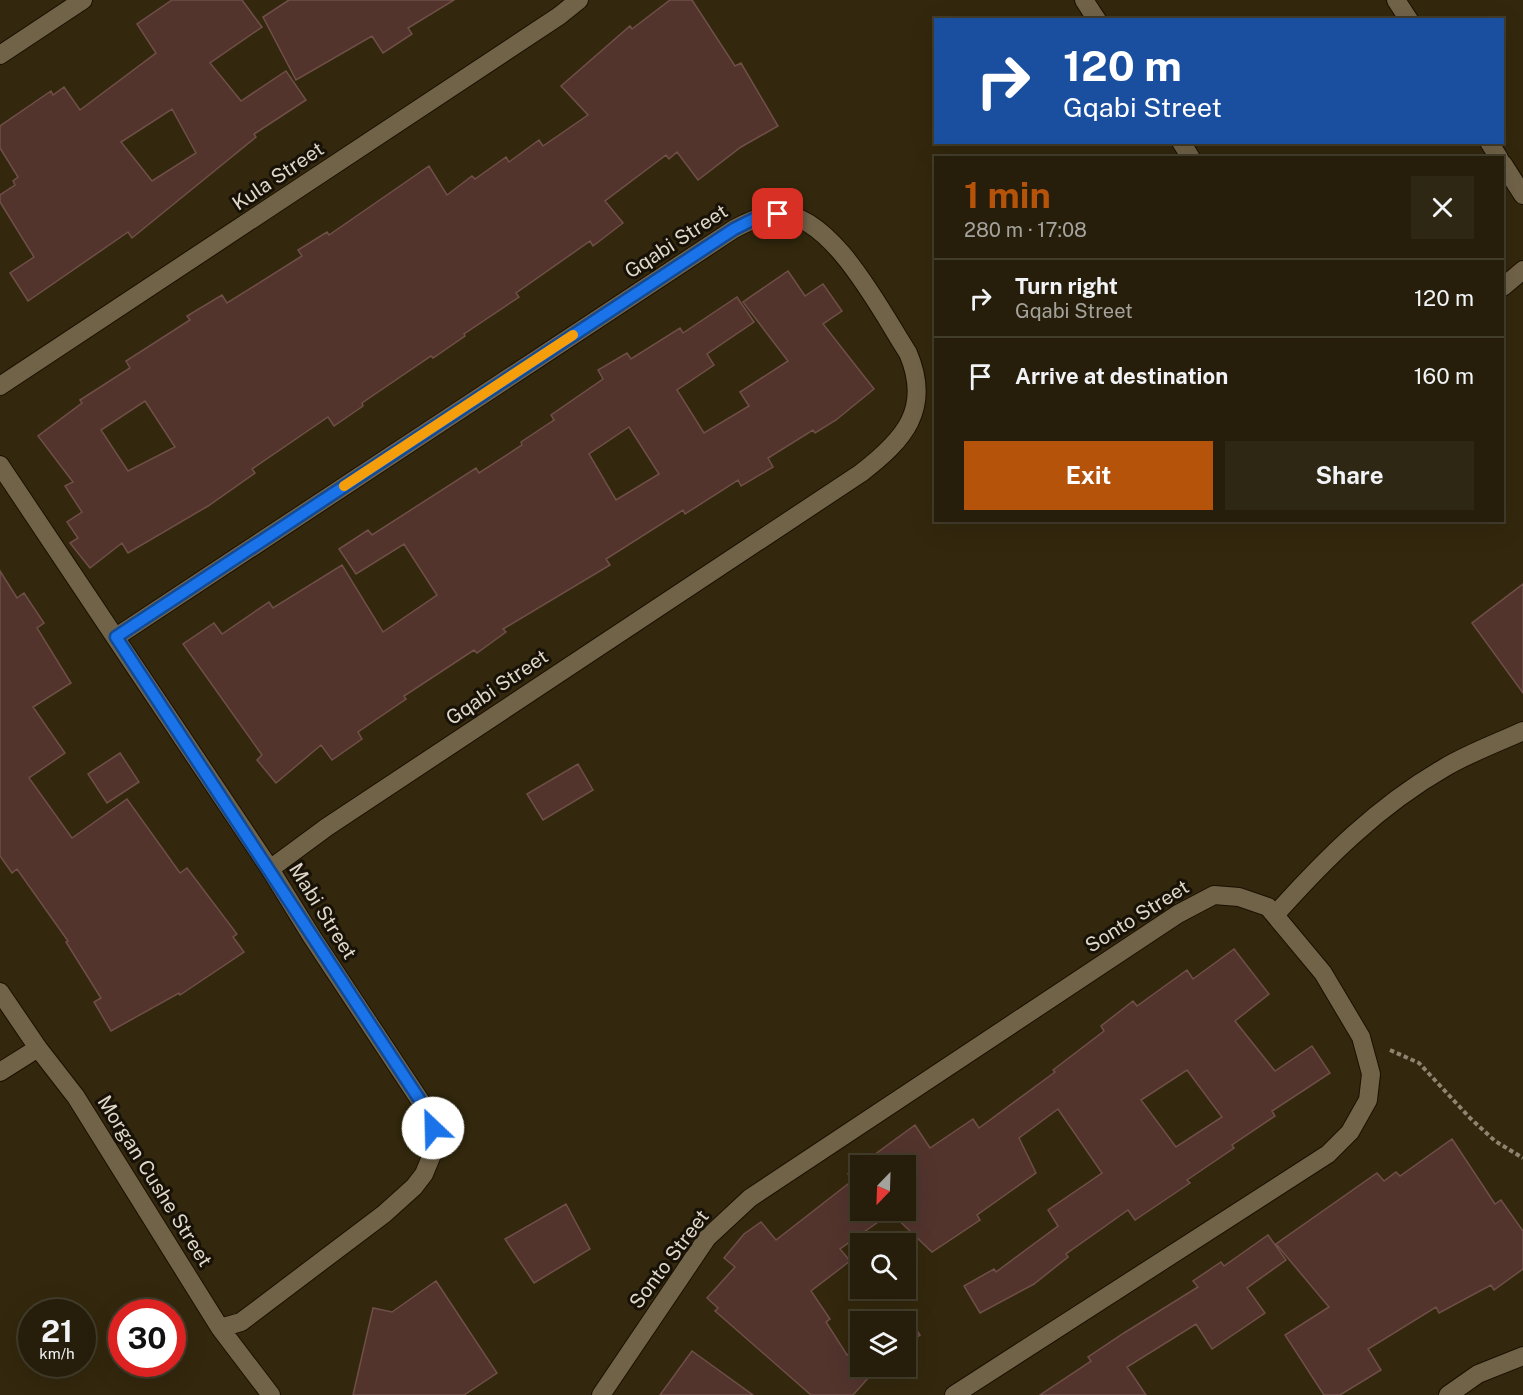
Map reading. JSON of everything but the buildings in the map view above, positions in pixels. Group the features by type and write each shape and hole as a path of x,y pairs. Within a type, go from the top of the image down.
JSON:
{"street":[{"path":"0,55 83,0"},
{"name":"Kula Street","path":"0,386 559,16 579,0"},
{"path":"1084,0 1096,18"},
{"path":"1396,0 1408,18"},
{"path":"1504,166 1523,195"},
{"name":"Gqabi Street","path":"116,637 734,229 754,219 778,214 799,217 816,227 839,248 908,353 918,385 911,420 902,436 886,454 327,827 270,868"},
{"path":"1504,286 1523,270"},
{"name":"Mabi Street","path":"0,465 270,868 312,937 427,1111 433,1128 431,1157 424,1174 400,1201 242,1322 220,1328"},
{"path":"1275,915 1350,836 1391,803 1444,768 1523,731"},
{"name":"Sonto Street","path":"601,1395 707,1238 750,1198 1178,914 1214,895 1239,897 1268,907 1323,973 1360,1037 1371,1074 1368,1100 1350,1132 1328,1154 954,1395"},
{"name":"Morgan Cushe Street","path":"0,992 38,1048 76,1097 220,1328 271,1395"},
{"path":"0,1072 38,1048"},
{"path":"1448,1395 1478,1374 1523,1356"}],"path":[{"path":"1360,1037 1419,1063 1470,1118 1496,1141 1523,1158"}],"slow traffic":[{"path":"344,486 573,335"}],"route":[{"path":"433,1128 427,1111 312,937 270,868 116,637 734,229 754,219 778,214"}]}
